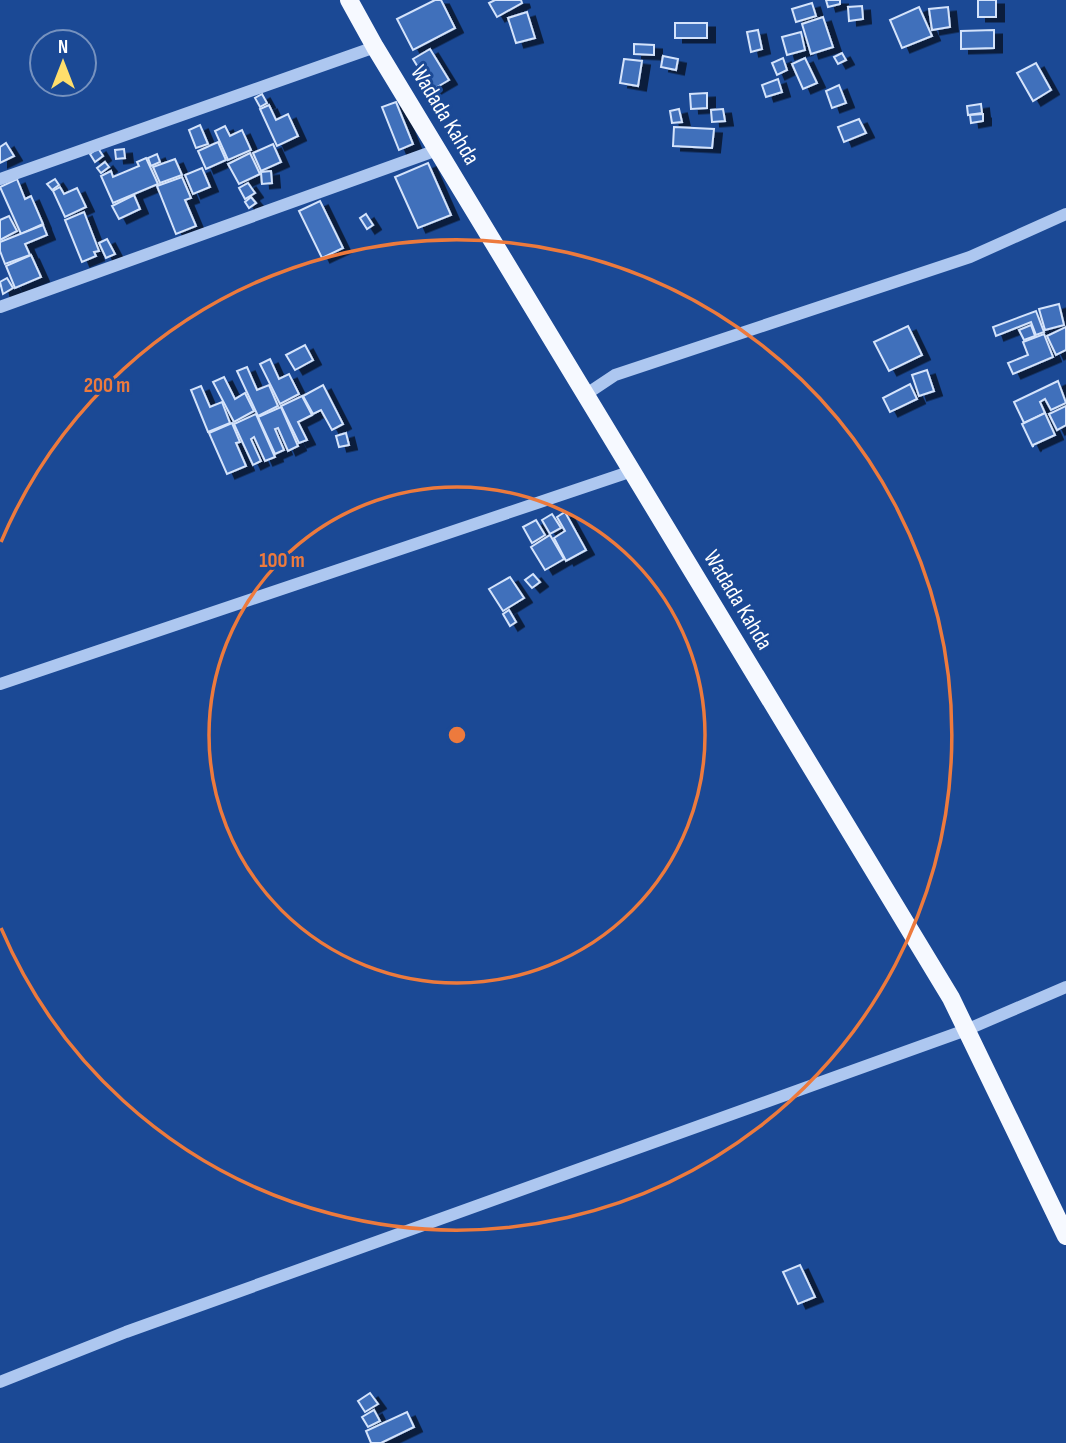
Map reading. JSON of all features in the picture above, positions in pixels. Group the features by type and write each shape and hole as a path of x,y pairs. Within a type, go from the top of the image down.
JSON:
{"main road":[{"name":"Wadada Kahda","path":"349,0 437,150 951,998 1066,1236"}],"street":[{"path":"0,179 375,47"},
{"path":"0,307 437,150"},
{"path":"586,394 615,374 970,257 1066,214"},
{"path":"0,684 632,471"},
{"path":"0,1382 139,1328 966,1030 1066,987"}],"building":[{"path":"435,0 441,0 455,28 413,50 397,19"},
{"path":"495,0 521,0 522,3 497,17 489,3"},
{"path":"826,0 840,0 840,4 828,7"},
{"path":"978,0 996,0 996,17 978,17"},
{"path":"812,3 816,16 796,22 792,9"},
{"path":"862,6 863,19 849,21 848,7"},
{"path":"919,7 932,36 902,48 890,20"},
{"path":"948,7 950,27 932,30 929,9"},
{"path":"527,12 535,38 516,43 508,18"},
{"path":"823,17 833,47 811,54 802,24"},
{"path":"675,23 707,23 707,38 675,38"},
{"path":"758,30 762,49 751,52 747,32"},
{"path":"994,30 994,48 961,49 961,31"},
{"path":"801,32 805,50 787,55 782,37"},
{"path":"634,44 654,45 654,55 634,54"},
{"path":"430,49 449,80 432,90 413,59"},
{"path":"842,53 846,60 838,64 834,57"},
{"path":"663,56 678,59 676,70 661,67"},
{"path":"783,58 787,70 777,75 772,63"},
{"path":"805,58 817,83 803,89 792,64"},
{"path":"624,59 642,61 638,86 620,83"},
{"path":"1036,63 1051,90 1033,101 1017,73"},
{"path":"778,79 782,92 766,97 762,85"},
{"path":"839,85 846,103 832,108 826,91"},
{"path":"707,93 707,108 691,109 690,94"},
{"path":"262,94 267,103 260,107 255,98"},
{"path":"396,102 413,144 399,150 382,107"},
{"path":"981,104 982,113 968,115 967,106"},
{"path":"269,105 276,120 288,114 298,136 277,146 260,109"},
{"path":"679,109 682,122 672,123 670,111"},
{"path":"723,109 725,121 712,122 711,110"},
{"path":"983,114 983,121 971,123 970,115"},
{"path":"859,119 866,133 844,142 838,127"},
{"path":"200,125 208,144 196,148 189,130"},
{"path":"225,126 230,136 242,130 251,150 228,160 215,131"},
{"path":"674,127 714,129 712,148 673,146"},
{"path":"218,142 226,160 206,169 198,151"},
{"path":"6,143 14,156 0,163 0,147"},
{"path":"273,144 281,162 261,171 253,153"},
{"path":"98,148 103,156 95,162 90,154"},
{"path":"124,149 125,158 116,159 115,150"},
{"path":"250,153 260,174 239,184 228,164"},
{"path":"157,154 160,162 151,166 148,158"},
{"path":"146,158 158,184 113,203 101,176 111,171 113,177 139,166 137,162"},
{"path":"175,159 182,175 160,183 153,167"},
{"path":"105,162 109,167 101,173 97,168"},
{"path":"428,163 451,215 418,228 395,177"},
{"path":"202,168 210,187 193,194 185,175"},
{"path":"271,171 272,183 262,184 261,172"},
{"path":"182,177 191,198 185,200 196,226 176,234 157,186"},
{"path":"17,179 25,199 31,196 43,224 21,234 0,187"},
{"path":"55,179 59,185 52,190 47,184"},
{"path":"248,183 255,193 245,199 239,188"},
{"path":"60,187 64,194 77,188 86,207 65,217 53,191"},
{"path":"134,195 140,209 119,219 112,206"},
{"path":"251,197 256,203 249,208 245,202"},
{"path":"320,201 343,248 322,258 299,211"},
{"path":"84,212 99,251 94,252 96,256 82,262 65,220"},
{"path":"366,214 373,225 367,229 360,218"},
{"path":"9,216 17,231 0,240 0,220"},
{"path":"43,225 47,235 25,244 30,255 5,264 0,242"},
{"path":"107,239 115,254 106,258 99,243"},
{"path":"31,255 41,277 15,288 6,266"},
{"path":"7,278 13,288 3,294 0,282"},
{"path":"1059,304 1064,325 1045,330 1039,309"},
{"path":"1036,311 1044,332 1036,335 1031,322 996,336 993,327"},
{"path":"1031,325 1035,336 1024,340 1019,330"},
{"path":"908,326 922,355 889,371 874,342"},
{"path":"1066,327 1066,350 1056,355 1047,336"},
{"path":"1044,334 1053,357 1013,374 1008,363 1028,355 1023,342"},
{"path":"305,345 313,360 295,370 286,355"},
{"path":"270,359 279,379 289,374 299,394 280,404 260,364"},
{"path":"247,367 257,390 269,385 278,406 258,416 237,371"},
{"path":"927,370 934,391 919,396 912,375"},
{"path":"224,377 235,399 245,393 254,411 234,422 213,382"},
{"path":"1058,381 1066,403 1051,410 1045,399 1040,402 1045,413 1024,423 1014,402"},
{"path":"910,384 917,399 890,412 883,398"},
{"path":"323,385 343,424 332,430 321,410 313,414 303,396"},
{"path":"201,386 210,407 222,402 230,423 208,432 191,390"},
{"path":"302,396 312,415 298,422 307,440 299,443 281,406"},
{"path":"1066,406 1066,425 1057,430 1049,414"},
{"path":"281,407 298,446 288,451 278,428 275,429 284,450 275,454 258,417"},
{"path":"1045,413 1055,435 1033,447 1022,424"},
{"path":"256,414 275,457 265,461 254,437 251,439 261,461 253,465 234,424"},
{"path":"232,423 240,442 236,443 246,466 227,474 209,433"},
{"path":"346,433 349,445 339,447 336,436"},
{"path":"565,512 586,550 566,561 554,538 565,531 557,517"},
{"path":"552,514 561,528 550,534 542,520"},
{"path":"536,520 545,535 532,543 523,527"},
{"path":"550,535 564,559 545,570 531,547"},
{"path":"533,574 540,582 532,588 525,580"},
{"path":"510,577 524,598 503,611 489,589"},
{"path":"509,610 516,622 510,626 503,614"},
{"path":"800,1265 815,1297 798,1304 783,1272"},
{"path":"370,1393 378,1404 365,1412 358,1401"},
{"path":"374,1410 380,1421 368,1427 362,1417"},
{"path":"407,1412 414,1427 381,1443 371,1443 366,1431"}]}
